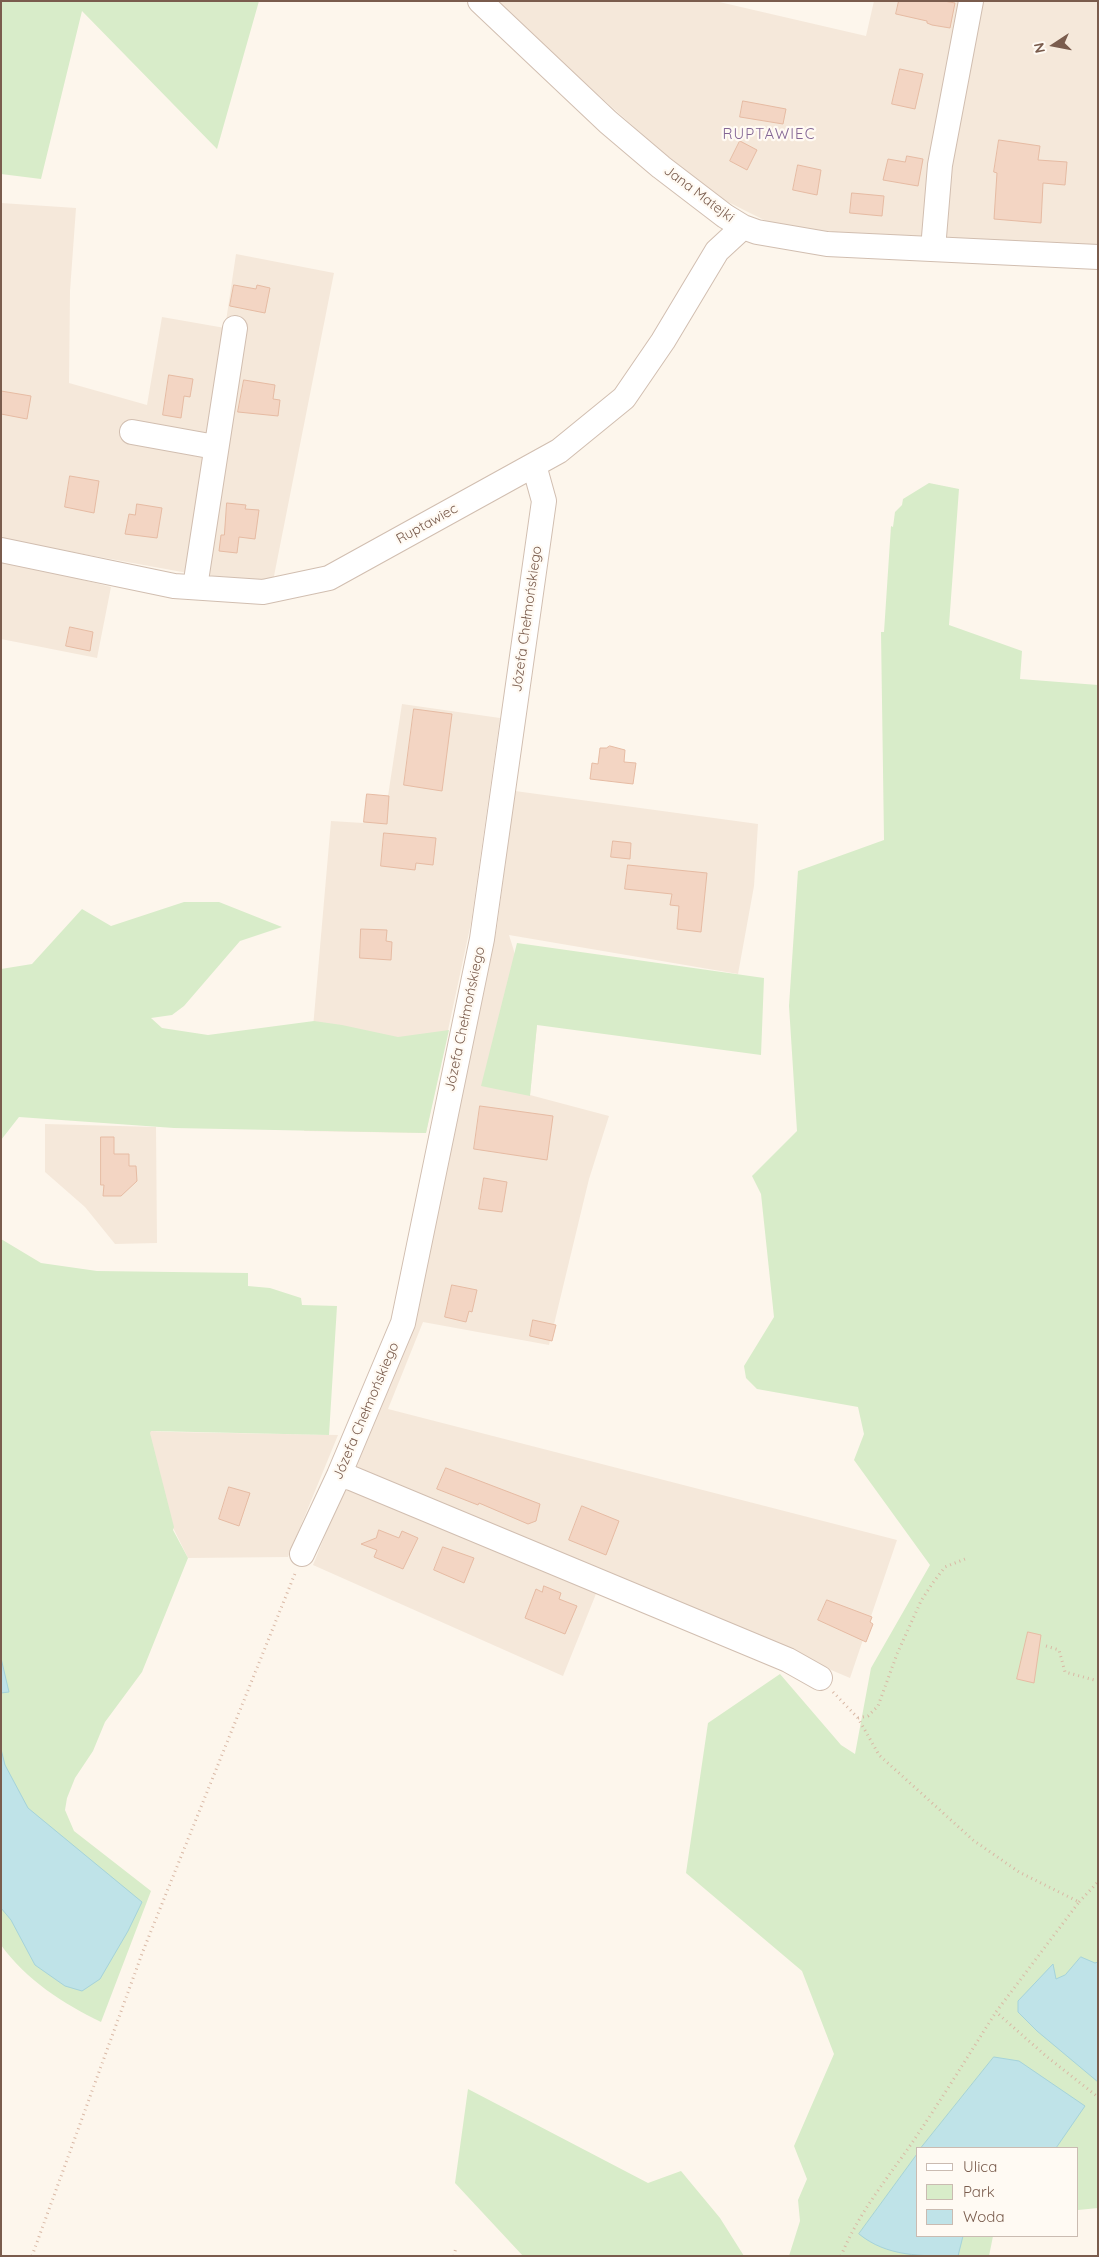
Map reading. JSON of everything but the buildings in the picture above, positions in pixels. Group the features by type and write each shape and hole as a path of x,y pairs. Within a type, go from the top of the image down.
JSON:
{"street":[{"name":"Jana Matejki","path":"480,1 608,122 661,167 725,216 743,227 757,232 818,243 1098,257"},
{"path":"933,249 940,165 971,1"},
{"name":"Ruptawiec","path":"1,550 174,586 263,592 329,578 559,451 624,398 663,342 717,252 743,227"},
{"path":"194,587 235,328"},
{"path":"132,432 215,447"},
{"name":"Józefa Chełmońskiego","path":"303,1553 340,1475 403,1323 482,939 544,501 534,465"},
{"path":"340,1475 788,1660 820,1678"}],"path":[{"path":"32,2256 143,1951 303,1553"},
{"path":"858,1718 868,1716 878,1706 897,1654 921,1601 932,1584 945,1567 965,1559"},
{"path":"1046,1646 1059,1650 1065,1672 1098,1681"},
{"path":"820,1678 858,1718 879,1755 973,1840 1019,1872 1080,1902"},
{"path":"842,2256 850,2234 870,2202 920,2132 996,2012 1080,1902 1098,1882"},
{"path":"996,2012 1046,2056 1098,2096"},
{"path":"454,2256 456,2247"}],"shaded area":[{"path":"497,1 715,1 866,36 874,1 1098,1 1098,245 1055,245 823,234 774,225 724,200 673,162 526,30"},
{"path":"1,203 76,208 70,291 69,383 147,405 162,317 225,328 236,254 334,273 273,581 193,574 1,539"},
{"path":"1,559 111,587 97,658 1,639"},
{"path":"402,704 500,718 471,923 426,1133 304,1131 331,821 363,823 366,795 388,796"},
{"path":"515,791 758,824 754,886 738,974 509,935 537,1025 530,1095 609,1116 589,1179 549,1345 423,1322 388,1409 897,1540 850,1678 604,1574 563,1676 313,1565 413,1317 497,927"},
{"path":"45,1124 156,1127 157,1243 115,1244 85,1207 45,1172"},
{"path":"150,1431 338,1435 288,1557 188,1558 138,1457"}],"green space":[{"path":"1,1 259,1 217,149 82,11 41,179 1,174"},
{"path":"929,483 959,489 949,625 1022,651 1020,679 1098,685 1098,2208 1079,2210 1079,2147 916,2147 916,2237 993,2237 989,2256 789,2256 800,2221 798,2200 807,2179 794,2146 834,2054 802,1971 686,1873 708,1723 780,1674 841,1745 855,1754 871,1668 930,1565 854,1460 864,1434 858,1407 757,1389 746,1378 744,1366 774,1317 761,1194 752,1176 797,1131 789,1006 798,871 884,840 881,632 884,632 891,526 893,527 895,512 902,505 903,499"},
{"path":"184,902 219,902 282,927 240,941 184,1006 172,1015 151,1018 162,1028 208,1035 314,1021 398,1037 449,1030 426,1133 174,1128 19,1117 1,1140 1,969 32,964 82,909 111,926"},
{"path":"517,943 764,978 761,1055 537,1025 530,1096 481,1086"},
{"path":"1,1239 41,1263 97,1271 248,1273 248,1286 270,1288 301,1298 302,1305 337,1306 329,1435 151,1431 150,1433 174,1527 173,1530 188,1558 142,1672 105,1722 93,1751 75,1778 67,1798 65,1810 74,1831 151,1891 101,2022 60,1999 34,1980 11,1958 1,1945"},
{"path":"468,2089 648,2183 681,2171 720,2218 744,2256 523,2256 455,2183"}],"water":[{"path":"1,1658 9,1692 1,1693"},
{"path":"1,1749 5,1765 28,1808 142,1902 128,1931 100,1979 82,1991 65,1986 35,1965 11,1920 1,1908"},
{"path":"1081,1957 1095,1963 1098,1962 1098,2082 1037,2031 1018,2012 1018,2001 1053,1964 1056,1979 1065,1975"},
{"path":"994,2057 1019,2061 1085,2106 1057,2147 922,2147"},
{"path":"916,2156 916,2237 963,2237 958,2256 931,2256 893,2251 870,2242 859,2234"}],"district":[{"name":"RUPTAWIEC","path":"769,134"}]}
